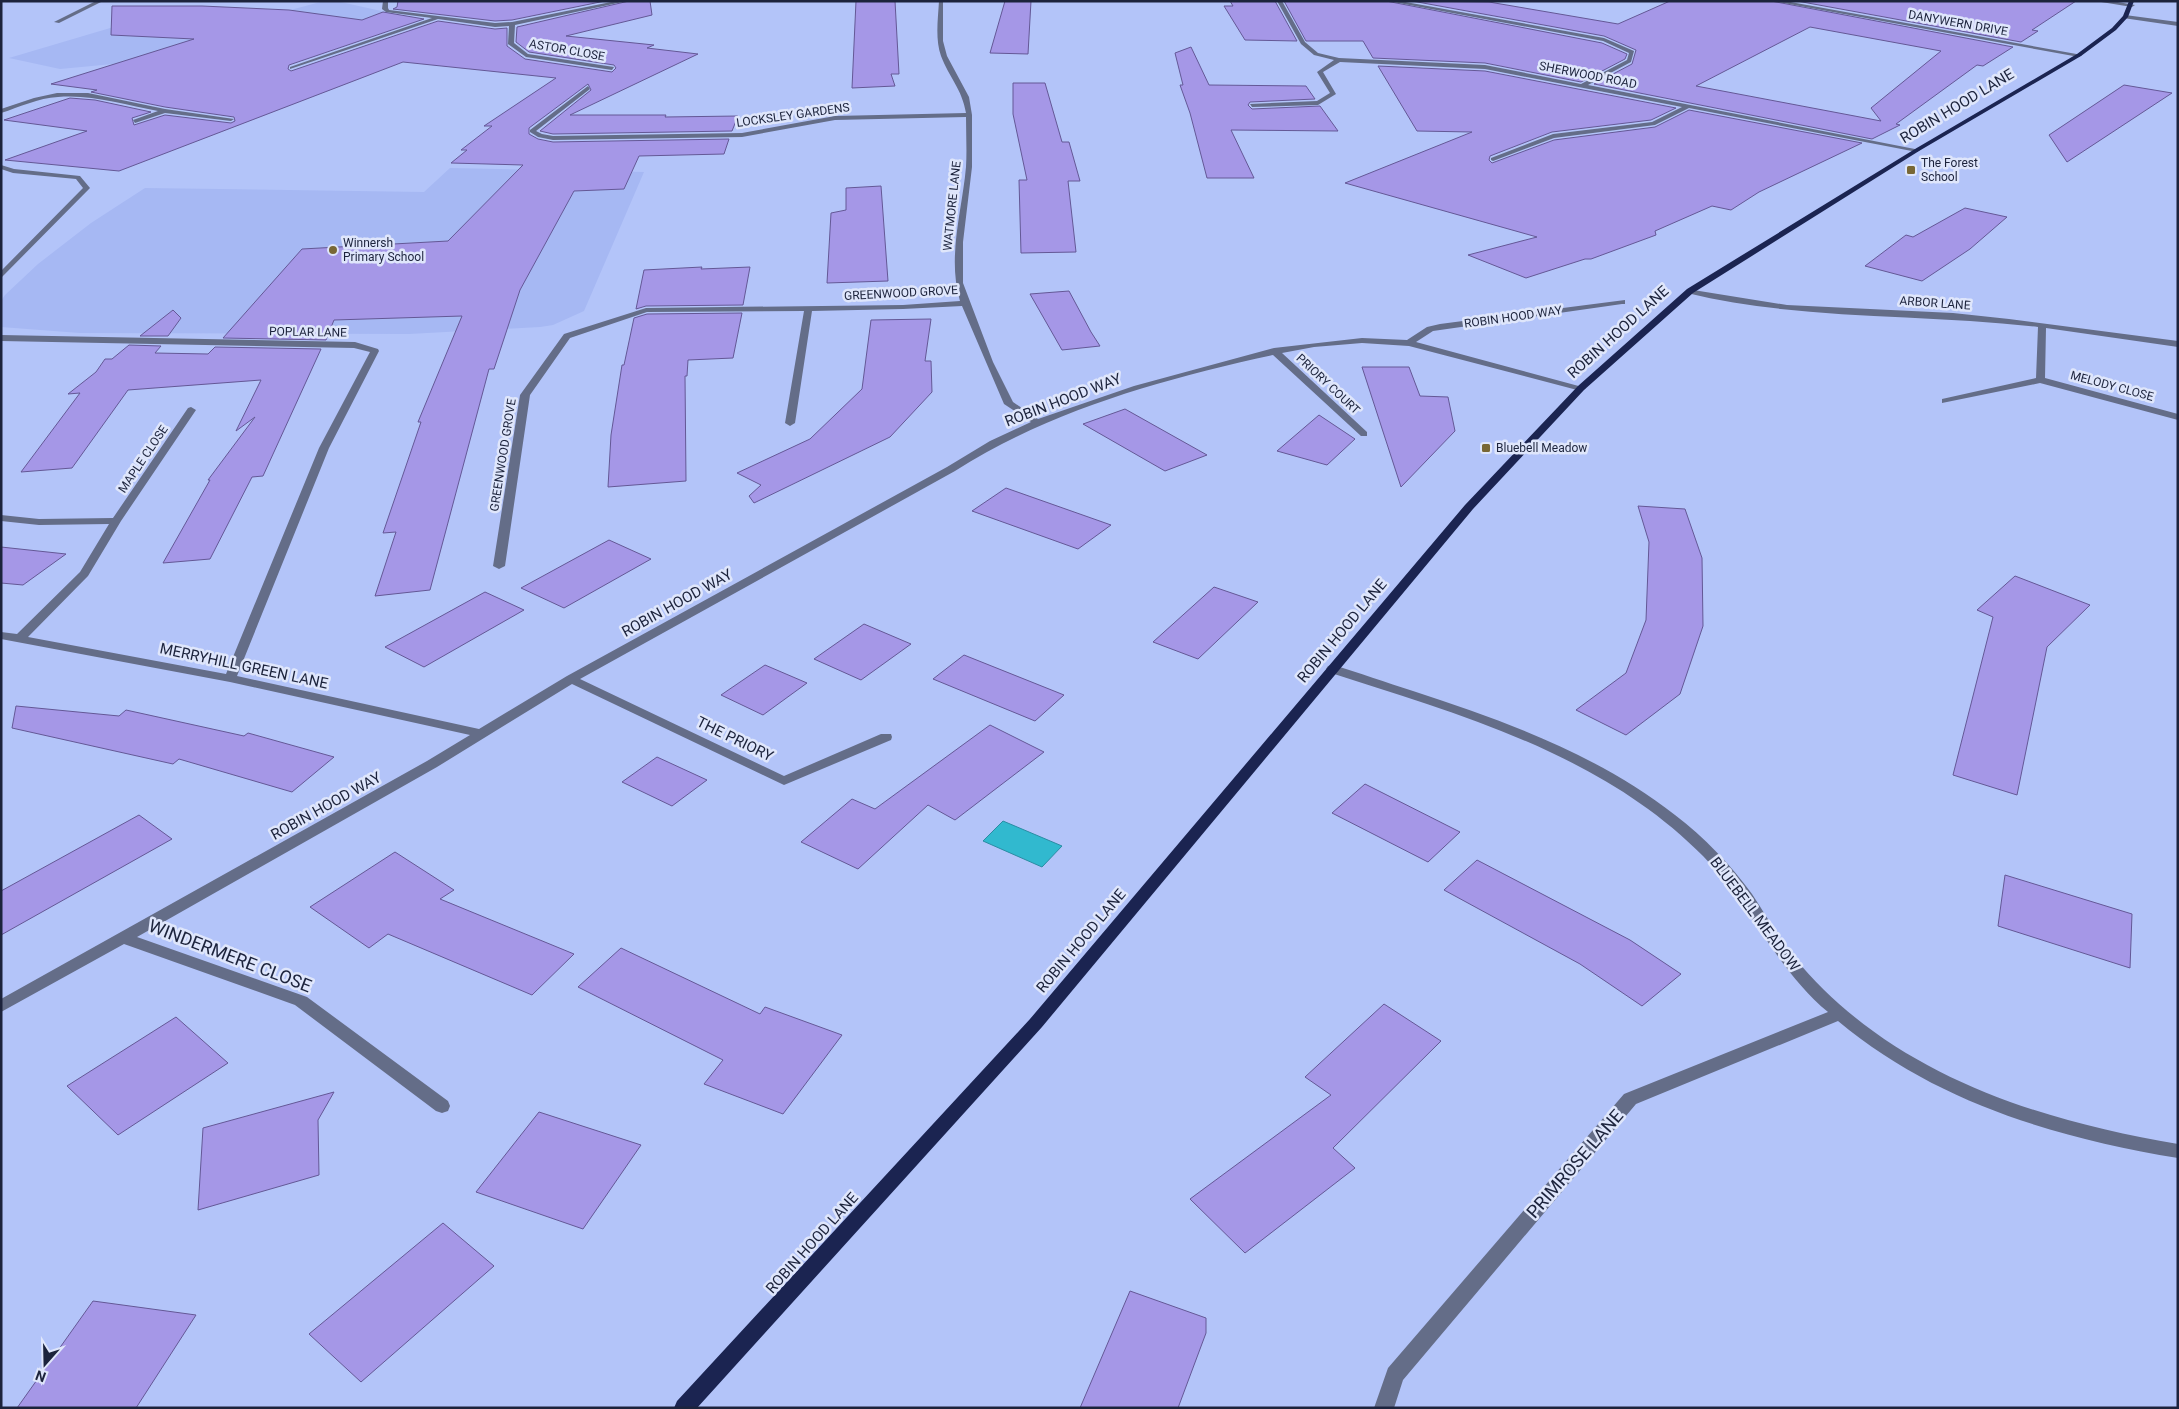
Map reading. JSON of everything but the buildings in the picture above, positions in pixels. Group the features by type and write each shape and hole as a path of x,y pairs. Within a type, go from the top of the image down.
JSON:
{"main road":[{"name":"ROBIN HOOD LANE","path":"684,1408 1036,1023 1469,507 1581,388 1690,291 1917,150 2079,55 2114,29 2132,3"}],"street":[{"path":"57,22 101,1"},
{"path":"386,1 385,9 388,11 440,18 512,24 624,1"},
{"name":"WATMORE LANE","path":"941,1 940,41 944,56 966,97 969,115 969,167 958,264 959,283 965,303 1010,404 1038,423"},
{"name":"SHERWOOD ROAD","path":"1279,1 1302,43 1316,54 1339,60 1485,67 1917,150"},
{"path":"1390,1 1604,40 1632,52 1629,62 1583,85"},
{"name":"DANYWERN DRIVE","path":"1774,1 2079,55"},
{"path":"2097,1 2132,3"},
{"path":"2124,17 2178,24"},
{"path":"292,68 440,18"},
{"name":"ASTOR CLOSE","path":"512,24 511,44 526,56 612,68"},
{"path":"1252,105 1318,103 1333,94 1320,72 1339,60"},
{"name":"LOCKSLEY GARDENS","path":"588,88 532,131 540,136 553,138 742,135 836,118 969,115"},
{"path":"39,91 57,95"},
{"path":"1,111 36,99 57,95 88,95 165,111 231,119"},
{"path":"1493,159 1553,136 1653,124 1688,106"},
{"path":"135,121 165,111"},
{"path":"1,166 13,171 78,177 87,188 1,276"},
{"name":"ARBOR LANE","path":"1690,291 1745,301 1956,317 2178,344"},
{"name":"ROBIN HOOD WAY","path":"1408,343 1430,329 1440,327 1622,302"},
{"name":"GREENWOOD GROVE","path":"499,566 525,395 567,336 646,310 904,307 965,303"},
{"path":"790,423 808,309"},
{"path":"2040,380 2042,326"},
{"name":"POPLAR LANE","path":"1,338 355,345 375,351 324,448 230,678"},
{"name":"ROBIN HOOD WAY","path":"1,1006 432,764 478,733 571,679 934,479 999,440 1038,423 1154,382 1274,352 1359,340 1408,343 1581,388"},
{"name":"PRIORY COURT","path":"1274,352 1364,434"},
{"name":"MELODY CLOSE","path":"1945,401 2040,380 2178,417"},
{"name":"MAPLE CLOSE","path":"20,638 84,574 116,521 190,410"},
{"path":"1,518 39,522 116,521"},
{"name":"MERRYHILL GREEN LANE","path":"1,635 230,678 478,733"},
{"name":"BLUEBELL MEADOW","path":"1332,669 1481,719 1598,768 1633,791 1671,819 1709,853 1740,889 1789,961 1816,992 1840,1014 1885,1048 1957,1090 2011,1112 2097,1136 2178,1150"},
{"name":"THE PRIORY","path":"571,679 784,781 886,737"},
{"name":"WINDERMERE CLOSE","path":"122,937 301,1001 442,1106"},
{"name":"PRIMROSE LANE","path":"1384,1408 1395,1374 1630,1099 1840,1014"}],"shaded area":[{"path":"324,1 336,1 422,20 220,81 113,64 60,69 9,58 171,10 242,23"},
{"name":"Winnersh Primary School","path":"450,168 644,172 584,311 553,325 540,327 409,334 80,333 1,327 1,301 5,295 38,264 91,223 145,188 424,192"},
{"path":"1003,821 1062,846 1042,867 983,841"}],"place":[{"name":"The Forest School","path":"1911,170"},
{"name":"Winnersh Primary School","path":"333,250"},
{"name":"Bluebell Meadow","path":"1486,448"}]}
